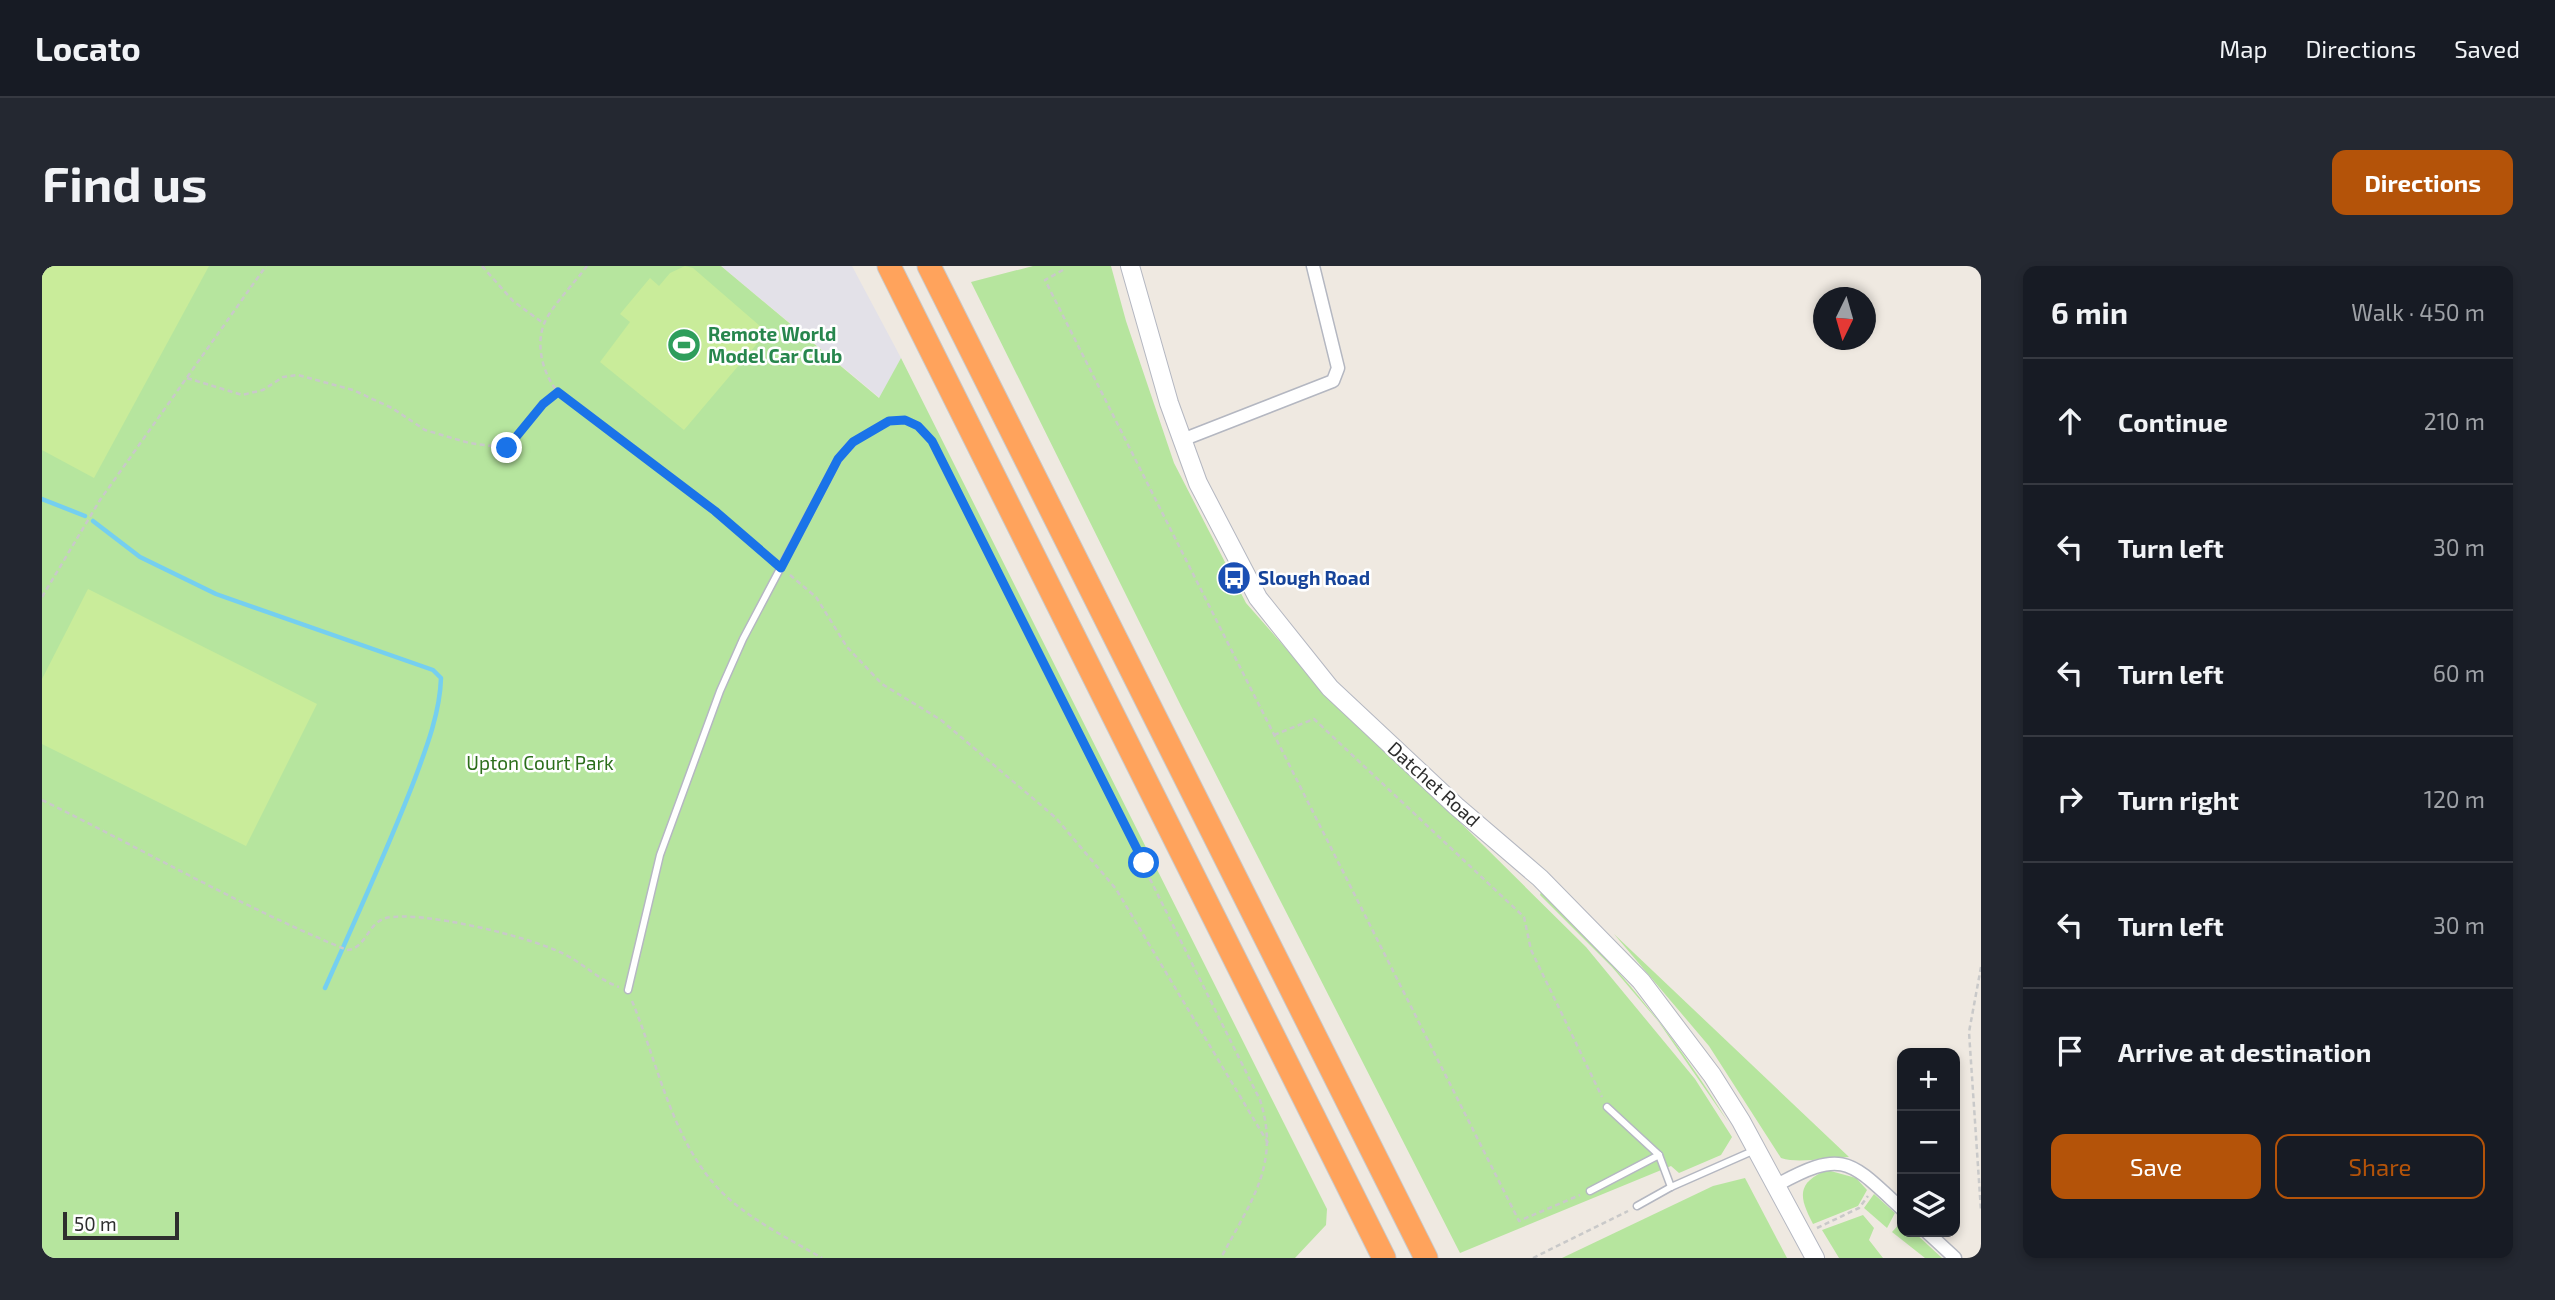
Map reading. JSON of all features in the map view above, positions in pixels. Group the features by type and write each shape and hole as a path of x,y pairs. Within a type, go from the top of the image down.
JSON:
{"highway":[{"path":"889,266 1384,1258"},
{"path":"929,266 1426,1258"}],"main road":[{"name":"Datchet Road","path":"1130,266 1182,440 1198,483 1258,598 1330,688 1456,806 1540,878 1602,938 1676,1025 1712,1075 1757,1149 1815,1258"}],"street":[{"path":"1182,440 1333,381 1338,368 1313,266"},
{"path":"1777,1185 1812,1166 1838,1162 1852,1166 1897,1204"},
{"path":"1932,1237 1955,1258"}],"lane":[{"path":"628,990 649,892 686,778 738,649 838,459 853,442"},
{"path":"1607,1107 1659,1155 1671,1187"},
{"path":"1637,1206 1671,1187 1757,1149"},
{"path":"1590,1191 1659,1155"}],"path":[{"path":"42,597 100,500 266,266"},
{"path":"482,266 513,301 544,324"},
{"path":"587,266 544,324 542,346 545,377 558,392 715,511 816,597 847,647 882,684 941,720 1056,818 1116,890 1268,1143"},
{"path":"1063,270 1045,280 1518,1221 1590,1191"},
{"path":"187,378 242,395 263,390 283,377 298,375 353,390 392,408 425,430 469,443 507,448 543,404 558,392"},
{"path":"853,442 889,421 905,420 918,426 932,441 1260,1100 1268,1125 1264,1175 1221,1258"},
{"path":"1274,735 1314,719 1524,918 1531,950 1607,1107"},
{"path":"42,800 152,854 246,906 347,950 360,945 373,925 384,918 469,925 539,943 587,967 606,982 628,990 649,1053 700,1164 737,1205 822,1258"},
{"path":"1981,967 1969,1032 1981,1211"},
{"path":"1819,1236 1816,1227 1859,1208 1877,1185"},
{"path":"1533,1258 1637,1206"}],"shaded area":[{"path":"721,266 852,266 901,358 880,398"}],"green space":[{"name":"Upton Court Park","path":"42,266 721,266 879,398 901,358 1327,1209 1326,1225 1295,1258 42,1258"},
{"path":"42,266 209,266 94,478 42,450"},
{"name":"Remote World Model Car Club","path":"685,266 693,268 767,332 684,430 600,362 630,322 620,314 650,278 659,286 670,273"},
{"path":"1033,266 1111,266 1126,321 1174,463 1246,603 1297,661 1586,947 1695,1079 1732,1137 1721,1155 1679,1173 1671,1166 1460,1253 1181,706 971,282"},
{"path":"88,589 317,704 246,846 42,744 42,679"},
{"path":"1541,892 1595,946 1665,1029 1728,1122 1658,1021 1612,967 1540,895"},
{"path":"1614,934 1849,1157 1805,1160 1781,1158 1709,1046"},
{"path":"1827,1170 1856,1178 1867,1190 1858,1206 1813,1224 1805,1206 1803,1192 1810,1180"},
{"path":"1745,1178 1787,1258 1562,1258 1713,1186"},
{"path":"1874,1194 1895,1213 1887,1228 1864,1208"},
{"path":"1863,1215 1874,1228 1869,1240 1883,1258 1839,1258 1822,1230"},
{"path":"1898,1237 1919,1237 1942,1258 1925,1258"}],"waterway":[{"path":"42,499 85,516"},
{"path":"93,521 140,557 216,594 433,670 441,678 435,718 419,769 325,988"}],"place":[{"name":"Remote World Model Car Club","path":"684,345"},
{"name":"Slough Road","path":"1234,578"}],"route":[{"path":"507,448 543,404 558,392 715,511 781,568 838,459 853,442 889,421 905,420 918,426 932,441 1144,863"}]}
